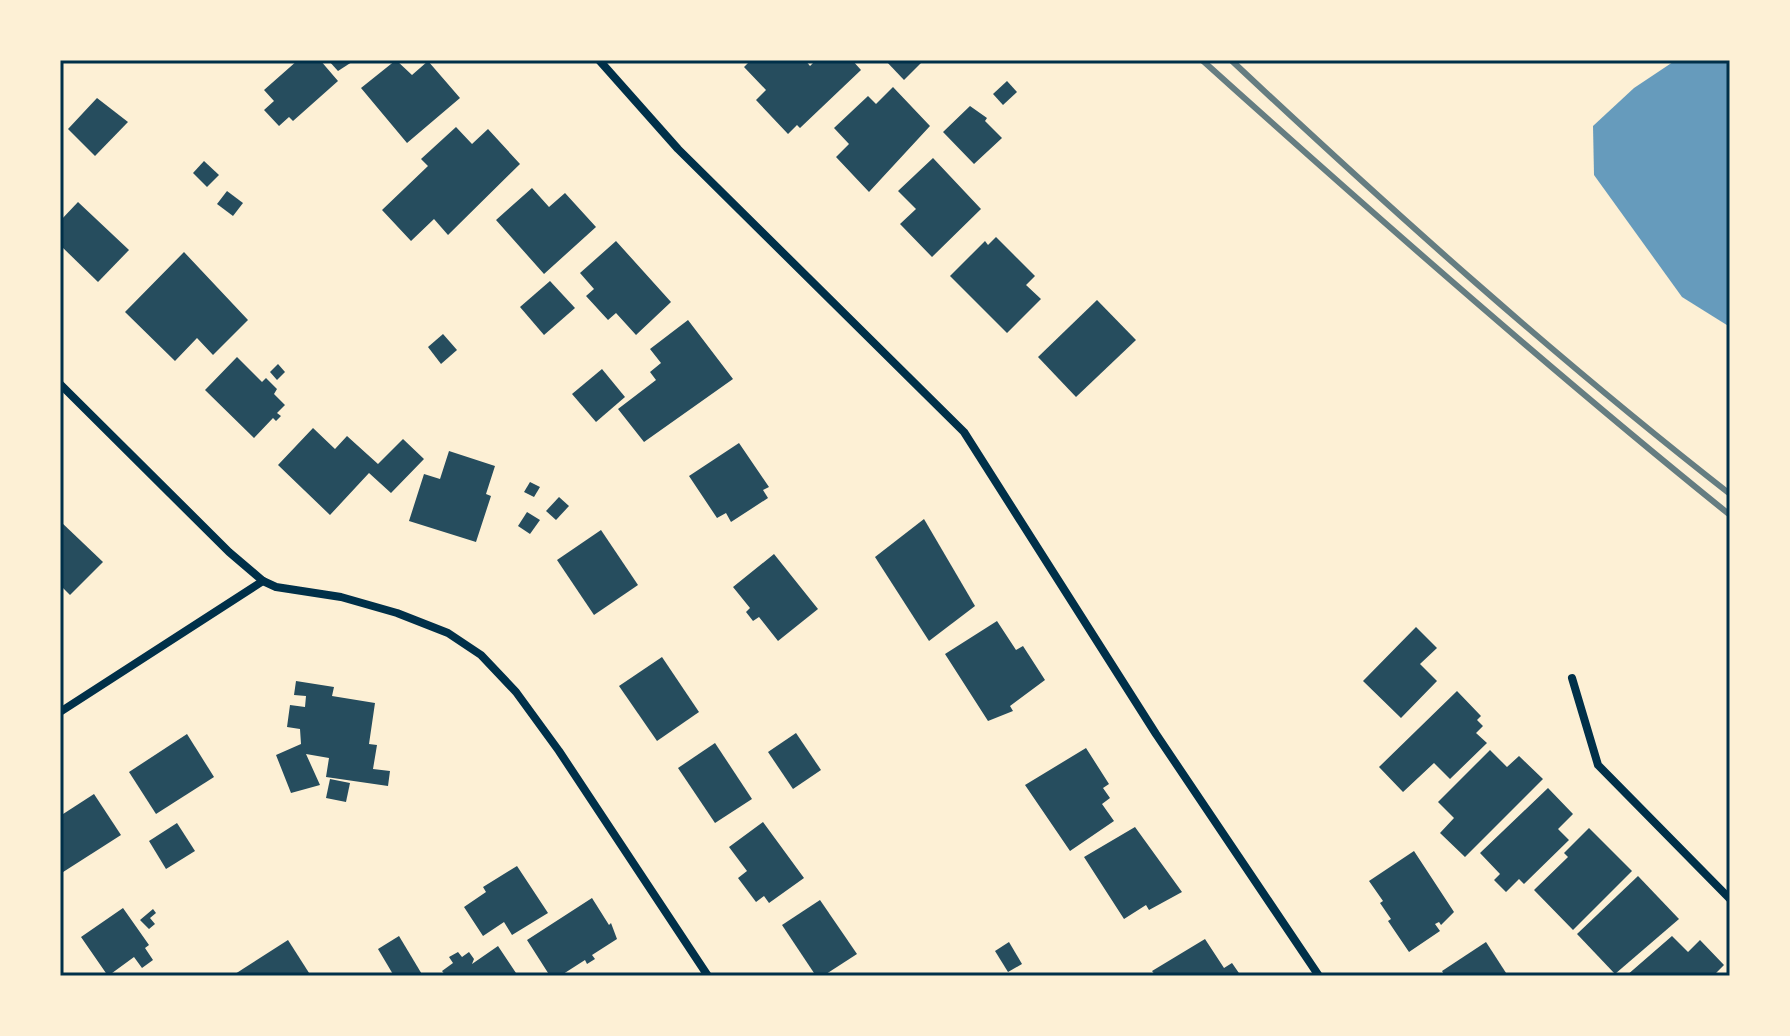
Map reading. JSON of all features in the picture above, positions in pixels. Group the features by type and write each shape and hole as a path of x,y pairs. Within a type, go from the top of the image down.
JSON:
{"street":[{"path":"599,60 678,149 964,432 1156,734 1319,976"},
{"path":"60,384 229,552 263,581 276,587 341,597 397,613 448,633 481,655 516,692 559,751 708,976"},
{"path":"60,712 263,581"},
{"path":"1572,678 1598,765 1730,899"}],"water":[{"path":"1676,60 1730,60 1730,327 1682,297 1594,175 1593,126 1634,88"}],"building":[{"path":"298,60 320,60 338,81 293,121 289,117 279,126 264,110 274,101 264,90"},
{"path":"328,60 355,60 338,71"},
{"path":"396,60 412,75 428,61 460,98 407,143 361,88"},
{"path":"751,60 805,60 810,66 816,60 852,60 861,70 800,128 797,125 788,134 756,100 766,90 744,67"},
{"path":"885,60 924,60 904,80"},
{"path":"1007,81 1017,92 1003,105 993,94"},
{"path":"893,87 930,126 869,192 836,157 849,144 834,128 868,96 876,104"},
{"path":"97,98 128,122 95,156 68,129"},
{"path":"970,106 987,118 985,121 1002,138 974,164 943,132"},
{"path":"456,127 472,144 488,129 520,164 448,235 434,219 411,241 382,210 428,166 421,159"},
{"path":"933,158 981,209 932,257 900,224 916,209 898,191"},
{"path":"204,161 219,175 207,187 193,173"},
{"path":"532,188 549,207 565,193 596,227 544,274 496,220"},
{"path":"227,191 243,203 233,216 217,204"},
{"path":"78,202 129,250 98,282 60,245 60,221"},
{"path":"996,237 1035,276 1026,285 1041,299 1007,333 950,276 985,241 988,245"},
{"path":"616,241 671,302 636,335 616,313 608,320 586,296 594,289 580,273"},
{"path":"184,252 248,320 213,355 197,338 175,361 125,312"},
{"path":"550,281 575,308 544,335 520,307"},
{"path":"1097,300 1136,340 1076,397 1038,357"},
{"path":"688,320 733,379 644,442 618,409 656,380 650,372 661,363 650,349"},
{"path":"443,334 457,350 441,364 428,347"},
{"path":"237,357 262,382 266,378 277,389 274,394 285,405 277,413 281,416 276,421 273,418 254,438 205,390"},
{"path":"278,364 285,372 277,380 270,372"},
{"path":"602,369 625,397 596,422 572,394"},
{"path":"313,428 335,449 347,436 378,464 403,439 424,459 391,493 369,473 330,515 278,465"},
{"path":"739,443 769,487 763,490 768,498 731,522 726,513 717,518 689,476"},
{"path":"449,451 495,466 486,494 491,496 476,542 409,521 424,474 440,479"},
{"path":"530,482 540,487 534,497 524,492"},
{"path":"559,497 569,506 556,520 546,511"},
{"path":"527,512 540,520 530,534 518,526"},
{"path":"924,519 975,606 929,641 875,557"},
{"path":"60,521 103,562 70,595 60,585"},
{"path":"601,530 638,585 594,615 557,560"},
{"path":"774,554 818,609 778,641 759,617 753,621 746,612 750,608 733,587"},
{"path":"997,621 1016,650 1023,646 1045,680 1010,706 1013,711 988,721 945,654"},
{"path":"1416,627 1437,648 1420,664 1437,681 1401,718 1363,681"},
{"path":"662,657 699,712 657,741 619,686"},
{"path":"296,681 334,687 332,696 375,703 369,744 377,745 373,769 390,771 388,786 326,777 329,758 306,754 320,785 291,793 276,755 301,744 300,729 287,727 290,705 305,707 306,696 294,695"},
{"path":"1457,691 1481,716 1477,720 1483,726 1476,733 1487,743 1450,779 1434,763 1403,792 1379,767"},
{"path":"796,733 821,770 793,789 768,752"},
{"path":"187,734 214,777 156,814 129,772"},
{"path":"715,743 752,799 715,823 678,768"},
{"path":"1086,748 1109,784 1103,788 1110,798 1102,804 1114,821 1070,851 1025,785"},
{"path":"1490,750 1507,767 1519,756 1543,779 1465,857 1440,833 1454,818 1438,802"},
{"path":"330,779 350,783 346,802 326,798"},
{"path":"1548,788 1573,814 1558,829 1569,840 1524,884 1519,879 1506,892 1494,880 1500,874 1480,853"},
{"path":"94,794 121,835 60,874 60,816"},
{"path":"763,822 804,878 769,903 764,896 756,902 738,878 747,871 729,847"},
{"path":"177,823 195,851 166,869 149,841"},
{"path":"1135,827 1182,892 1149,910 1146,905 1124,919 1084,857"},
{"path":"1589,828 1632,871 1573,930 1534,890 1568,857 1564,853"},
{"path":"1414,851 1454,912 1441,925 1439,922 1435,924 1440,931 1409,952 1388,921 1391,919 1380,903 1383,901 1369,881"},
{"path":"517,866 548,913 512,935 504,922 483,936 464,907 486,892 483,887"},
{"path":"1638,876 1679,919 1615,974 1577,934"},
{"path":"592,898 609,925 611,923 617,939 592,955 595,959 587,964 585,960 560,976 550,976 527,940"},
{"path":"820,900 857,954 823,976 816,976 782,925"},
{"path":"123,908 149,945 145,948 153,960 142,968 134,957 108,976 81,937"},
{"path":"153,909 156,913 150,918 155,924 149,929 140,920"},
{"path":"399,936 423,976 394,976 378,949"},
{"path":"1672,936 1688,952 1700,940 1724,965 1713,976 1626,976"},
{"path":"1205,939 1224,968 1232,963 1241,976 1156,976 1152,971"},
{"path":"288,940 311,976 235,974"},
{"path":"1009,942 1022,964 1008,972 995,951"},
{"path":"1486,942 1508,976 1445,976 1442,971"},
{"path":"498,946 518,976 446,976 442,971 453,963 449,957 458,952 462,957 469,952 474,959 472,964"}],"railway":[{"path":"1202,60 1463,291 1730,515"},
{"path":"1231,60 1476,283 1601,390 1730,494"}]}
